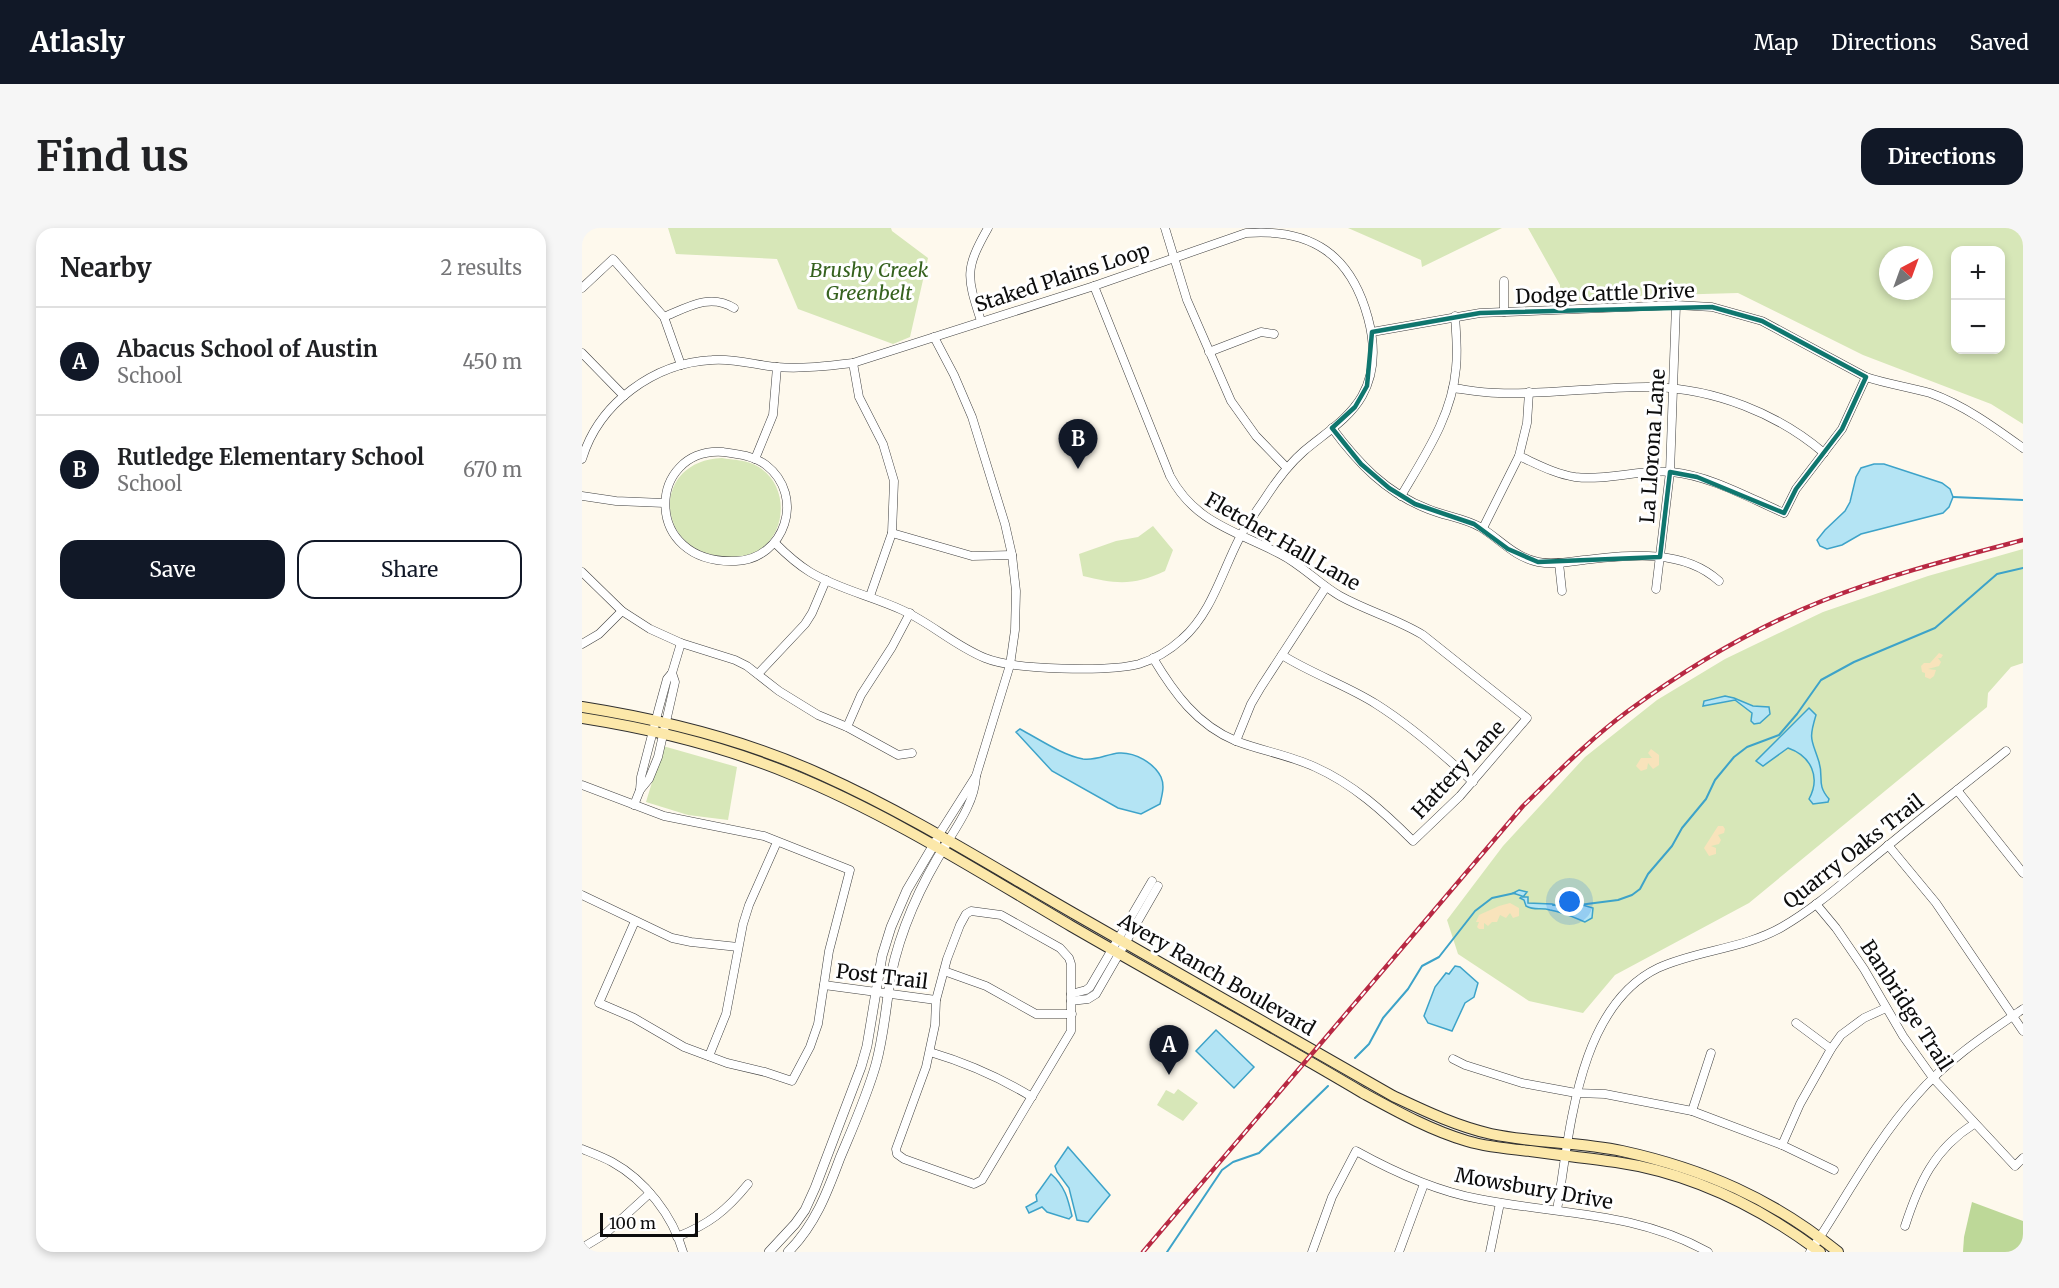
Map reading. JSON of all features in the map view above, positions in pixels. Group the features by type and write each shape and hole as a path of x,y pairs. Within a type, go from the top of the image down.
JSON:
{"main road":[{"name":"Avery Ranch Boulevard","path":"582,707 659,727"},
{"name":"Avery Ranch Boulevard","path":"582,718 715,735 795,763 865,796 1116,951 1363,1093 1419,1122 1468,1141 1647,1168 1708,1188 1767,1215 1814,1251"},
{"name":"Avery Ranch Boulevard","path":"940,844 1122,941 1393,1096 1432,1114 1490,1133 1619,1150 1677,1164 1706,1174 1760,1199 1820,1237 1838,1252"}],"street":[{"path":"981,321 969,282 973,256 988,228"},
{"path":"1165,228 1187,300 1226,391 1256,436 1287,468"},
{"name":"Staked Plains Loop","path":"582,459 601,421 624,396 651,377 681,365 704,360 724,360 777,367 820,367 853,363 1094,286 1246,233 1270,230 1301,236 1315,242 1337,259 1354,279 1362,296 1372,332 1373,362 1367,386 1355,406 1287,468 1240,536 1198,621 1183,638 1153,658 1131,666 1111,669 1010,665 978,655 910,613 808,571 775,543"},
{"path":"582,288 613,259 664,317 681,365"},
{"path":"1504,281 1504,312"},
{"name":"Fletcher Hall Lane","path":"1094,286 1126,369 1178,491 1198,512 1240,536 1295,562 1326,586 1352,602 1406,625 1527,718"},
{"path":"664,317 692,305 712,301 723,301 734,308"},
{"name":"Dodge Cattle Drive","path":"1372,332 1455,316 1504,312 1676,305 1712,307 1762,321 1866,377 1928,393 1948,401 1991,425 2023,448"},
{"name":"La Llorona Lane","path":"1656,589 1670,472 1676,305"},
{"path":"1401,496 1438,433 1450,402 1457,349 1455,316"},
{"path":"1209,352 1261,332 1274,334"},
{"path":"769,1252 795,1224 805,1210 815,1188 861,1067 867,1046 882,956 894,920 907,890 970,801 1010,665 1016,605 1012,555 1005,524 972,417 934,337"},
{"path":"582,353 624,396"},
{"path":"853,363 859,397 884,444 892,471 894,503 892,533 870,596"},
{"path":"755,459 772,415 777,367"},
{"path":"1519,456 1564,475 1577,477 1670,472 1697,477 1784,513 1796,489 1842,429 1866,377"},
{"path":"1453,388 1499,393 1616,388 1673,388 1697,392 1739,403 1798,432 1824,453"},
{"path":"1483,528 1519,456 1527,423 1529,392"},
{"path":"1332,428 1360,464 1375,478 1401,496 1415,504 1483,528 1523,558 1538,562 1559,563 1637,555 1660,557 1699,566 1719,581"},
{"path":"718,452 755,459 778,477 787,499 785,525 775,543 762,555 745,561 724,561 693,553 676,538 666,520 664,503 666,492 676,473 692,458 718,452"},
{"path":"582,496 616,501 664,503"},
{"path":"892,533 972,556 1012,555"},
{"path":"1559,563 1562,591"},
{"path":"582,572 622,611 650,629 681,643 735,660 818,715 847,727 898,755 912,753"},
{"path":"758,674 805,624 826,580"},
{"path":"1236,741 1251,704 1326,586"},
{"path":"582,644 599,634 622,611"},
{"path":"847,727 861,695 892,647 910,613"},
{"path":"634,804 640,790 641,777 675,682 672,673 681,643"},
{"path":"1282,655 1302,668 1377,704 1436,748 1473,782"},
{"name":"Hattery Lane","path":"1153,658 1186,706 1211,727 1236,741 1296,759 1341,781 1369,799 1413,841 1473,782 1527,718"},
{"name":"Quarry Oaks Trail","path":"1557,1209 1576,1093 1587,1058 1602,1024 1636,980 1658,968 1695,954 1732,947 1781,928 1816,904 2007,751"},
{"path":"582,785 664,816 744,831 850,870 831,943 815,1034 792,1081 765,1071 726,1063 684,1047 634,1018 599,1003 634,921"},
{"path":"1957,790 2023,873"},
{"path":"709,1056 726,1014 738,947 749,905 777,842"},
{"path":"788,1252 809,1228 819,1211 866,1094 876,1063 892,973 906,925 940,844"},
{"path":"1888,845 1936,903 2023,1031"},
{"path":"1071,998 1090,987 1116,951 1155,883"},
{"path":"582,895 672,938 738,947"},
{"name":"Banbridge Trail","path":"1816,904 1836,928 1864,969 1903,1036 1933,1078 2015,1166 2023,1158"},
{"path":"975,910 994,912 1065,952 1071,964 1071,998 1071,1030 978,1183 969,1184 904,1159 897,1154 896,1145 920,1088 930,1052 935,1025 936,1000 944,971 952,944 966,914 975,910"},
{"path":"944,971 986,986 1036,1014 1072,1014"},
{"name":"Post Trail","path":"824,986 936,1000"},
{"path":"1782,1145 1800,1104 1831,1049 1848,1029 1864,1018 1886,1008"},
{"path":"1814,1251 1850,1187 1915,1096 1966,1049 2023,1009"},
{"path":"1796,1023 1831,1049"},
{"path":"930,1052 978,1067 1032,1097"},
{"path":"1692,1111 1711,1053"},
{"path":"1454,1059 1522,1083 1576,1093 1605,1094 1692,1111 1782,1145 1834,1170"},
{"path":"1905,1226 1925,1174 1961,1133 1974,1124"},
{"path":"582,1149 612,1162 650,1193 669,1219 683,1252"},
{"name":"Mowsbury Drive","path":"1312,1252 1332,1197 1356,1151 1424,1184 1476,1199 1614,1218 1657,1229 1708,1252"},
{"path":"677,1237 713,1220 732,1204 748,1184"},
{"path":"1400,1252 1424,1184"},
{"path":"582,1248 605,1234 650,1193"},
{"path":"1490,1252 1500,1203"}],"highlighted area":[{"path":"1712,307 1762,321 1866,377 1842,429 1796,489 1784,513 1697,477 1670,472 1660,557 1538,562 1508,549 1474,524 1415,504 1389,488 1361,464 1332,428 1355,407 1367,386 1372,332 1480,313"}],"green space":[{"name":"Brushy Creek Greenbelt","path":"668,228 891,228 928,258 910,337 893,344 798,309 777,259 676,254"},
{"path":"1348,228 1502,228 1422,267 1421,260"},
{"path":"1528,228 2023,228 2023,424 1991,404 1863,355 1738,293 1633,296 1560,302 1560,285"},
{"path":"722,458 744,461 757,466 769,476 777,488 781,502 776,531 768,543 756,552 741,556 712,555 691,545 677,530 670,512 671,493 680,476 697,463"},
{"path":"1153,526 1173,550 1165,571 1144,579 1124,582 1083,576 1079,554 1116,541 1138,537"},
{"path":"2023,549 2023,663 2011,667 1988,693 1987,707 1749,903 1615,975 1583,1013 1529,1001 1458,954 1447,920 1503,846 1585,757 1657,700 1725,659 1823,612 1928,576"},
{"path":"663,746 737,767 728,820 688,815 646,802"},
{"path":"1178,1089 1198,1103 1183,1121 1157,1105 1166,1090 1174,1094"},
{"path":"1972,1202 2023,1221 2023,1252 1963,1252"}],"sand":[{"path":"1939,653 1943,655 1938,658 1941,662 1939,666 1928,669 1936,670 1934,676 1930,679 1925,677 1921,666 1924,663 1930,663"},
{"path":"1651,749 1659,755 1659,765 1653,769 1648,763 1647,769 1641,771 1636,766 1641,758 1652,758 1648,753"},
{"path":"1718,826 1723,826 1724,833 1718,835 1721,840 1719,844 1711,846 1716,848 1716,854 1709,856 1704,848"},
{"path":"1510,903 1519,908 1519,916 1513,918 1510,913 1506,918 1500,915 1497,922 1492,922 1488,926 1484,923 1484,929 1477,927 1479,922 1476,922 1479,915"}],"water":[{"path":"1884,464 1942,483 1950,489 1953,497 1949,507 1943,513 1861,534 1842,545 1827,549 1820,546 1817,540 1845,511 1850,502 1856,477 1861,468"},
{"path":"1725,696 1753,706 1769,707 1770,714 1760,723 1754,724 1751,721 1752,713 1735,700 1703,706 1704,701"},
{"path":"1809,708 1816,715 1812,740 1823,789 1829,799 1828,802 1813,804 1809,799 1814,775 1803,756 1788,748 1763,766 1756,761"},
{"path":"1020,729 1059,750 1083,759 1125,753 1143,759 1154,767 1161,777 1163,787 1160,804 1141,814 1118,808 1052,771 1016,732"},
{"path":"1519,890 1527,892 1523,897 1528,897 1528,903 1552,904 1568,908 1579,904 1593,908 1592,918 1585,922 1559,912 1526,906 1524,900 1520,898 1522,896 1513,893"},
{"path":"1455,966 1460,967 1478,983 1474,997 1465,1003 1452,1031 1428,1023 1424,1016 1435,987"},
{"path":"1216,1030 1254,1067 1234,1088 1196,1051"},
{"path":"1068,1147 1110,1195 1088,1222 1077,1220 1069,1188 1055,1166"},
{"path":"1051,1174 1060,1183 1065,1193 1072,1216 1069,1219 1047,1212 1042,1207 1029,1213 1026,1207 1037,1201 1036,1195"}],"waterway":[{"path":"1953,497 2023,500"},
{"path":"1579,905 1618,900 1640,889 1648,874 1672,846 1682,828 1706,799 1715,780 1734,757 1747,747 1779,735 1821,680 1854,662 1935,628 1997,574 2023,568"},
{"path":"1355,1058 1369,1044 1383,1018 1408,989 1422,966 1439,957 1475,911 1492,898 1515,893"},
{"path":"1553,905 1574,906"},
{"path":"1167,1252 1222,1170 1233,1162 1259,1153 1328,1086"}],"railway":[{"path":"1143,1252 1523,806 1600,733 1650,695 1697,664 1746,636 1797,612 1897,575 2023,540"}],"place":[{"name":"Rutledge Elementary School","path":"1078,469"},
{"name":"Abacus School of Austin","path":"1169,1075"}]}
